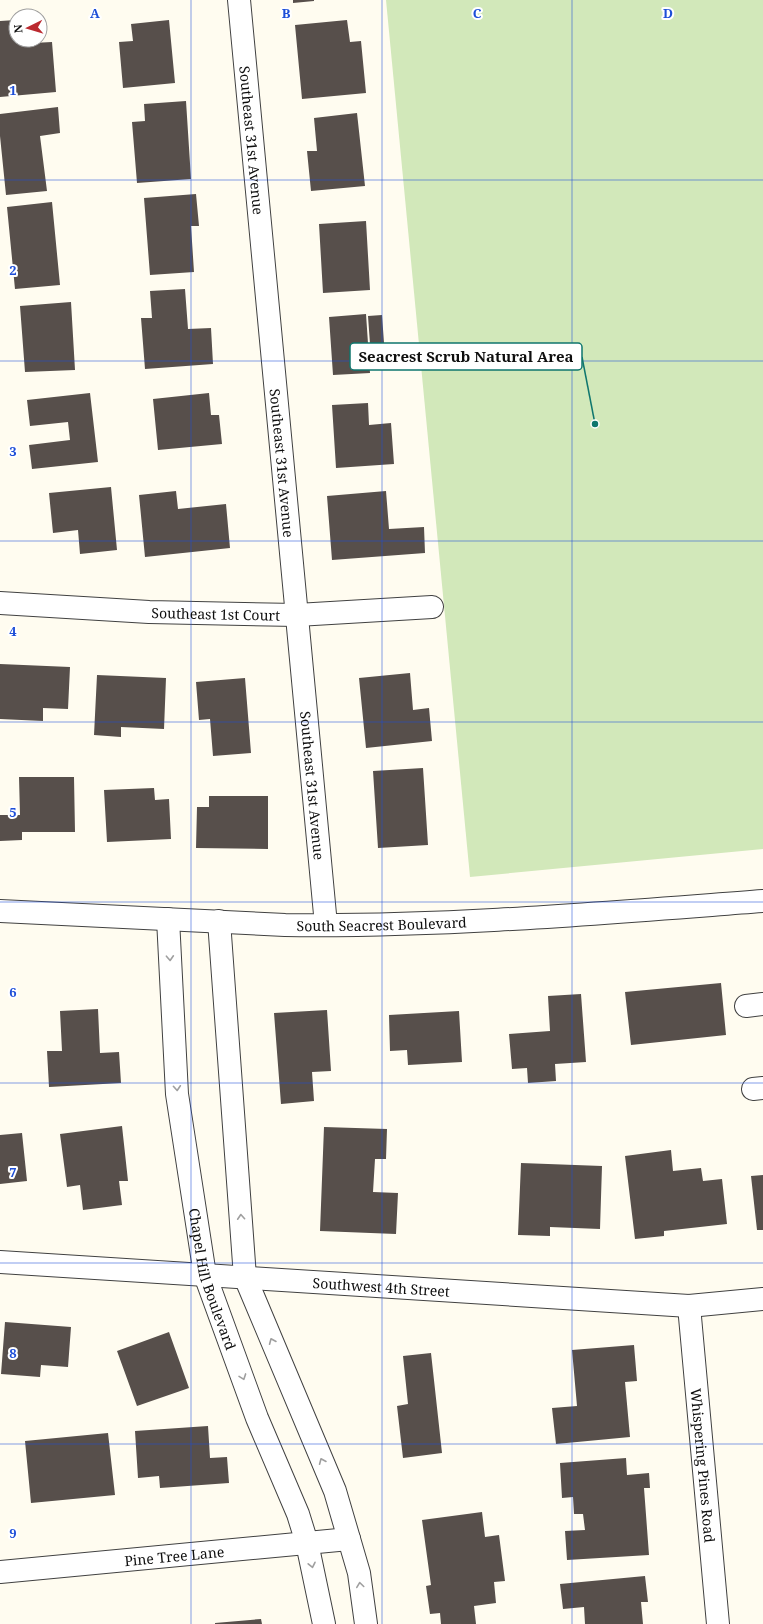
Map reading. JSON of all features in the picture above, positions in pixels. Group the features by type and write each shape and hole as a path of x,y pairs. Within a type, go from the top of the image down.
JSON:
{"street":[{"name":"Southeast 31st Avenue","path":"239,0 326,926"},
{"name":"Southeast 1st Court","path":"0,603 149,612 297,615 432,607"},
{"name":"South Seacrest Boulevard","path":"0,911 326,926 540,918 763,901"},
{"name":"Chapel Hill Boulevard","path":"168,919 177,1094 205,1275 257,1418 298,1514 307,1543 324,1624"},
{"path":"218,922 245,1277 335,1491 359,1573 366,1624"},
{"name":"Southwest 4th Street","path":"0,1262 689,1306 763,1299"},
{"name":"Whispering Pines Road","path":"689,1306 718,1624"},
{"name":"Pine Tree Lane","path":"0,1572 348,1539"}],"green space":[{"path":"386,0 763,0 763,849 470,877"}],"building":[{"path":"293,0 314,0 314,1 293,3"},
{"path":"8,20 8,48 48,48 48,42 52,42 56,92 0,97 0,21"},
{"path":"169,20 175,83 123,88 119,42 133,41 131,24"},
{"path":"347,20 350,42 361,41 366,93 302,99 295,25"},
{"path":"186,101 191,179 137,183 132,122 145,121 144,104"},
{"path":"58,107 60,133 40,136 47,191 6,195 0,136 0,114"},
{"path":"357,113 365,186 311,191 307,151 317,151 314,118"},
{"path":"196,194 199,226 191,226 194,272 150,275 144,198"},
{"path":"52,202 60,285 15,289 7,207"},
{"path":"366,221 370,290 323,293 319,224"},
{"path":"185,289 188,329 211,328 213,364 145,369 141,318 152,318 150,291"},
{"path":"71,302 75,370 25,372 20,306"},
{"path":"366,314 370,373 333,375 329,317"},
{"path":"382,315 385,357 371,358 368,316"},
{"path":"90,393 98,462 32,469 29,445 70,440 68,422 30,426 27,400"},
{"path":"209,393 211,415 219,415 222,444 158,450 153,399"},
{"path":"368,403 369,425 391,423 394,464 336,468 332,405"},
{"path":"111,487 117,550 80,554 78,530 53,533 49,493"},
{"path":"176,491 178,509 226,504 230,548 145,557 139,495"},
{"path":"386,491 389,529 424,527 425,553 332,560 327,496"},
{"path":"0,664 70,667 68,709 43,708 43,721 0,719"},
{"path":"410,673 413,710 429,708 432,741 366,748 359,678"},
{"path":"97,675 166,678 164,729 121,727 121,737 94,735"},
{"path":"245,678 251,753 213,756 210,719 199,720 196,682"},
{"path":"423,768 428,845 378,848 373,771"},
{"path":"19,777 74,777 75,832 22,832 22,840 0,841 0,815 20,815"},
{"path":"154,788 155,800 169,799 171,839 107,842 104,790"},
{"path":"209,796 268,796 268,849 196,848 197,807 209,807"},
{"path":"721,983 726,1035 631,1045 625,992"},
{"path":"581,994 586,1062 555,1064 556,1081 528,1083 527,1068 512,1069 509,1034 550,1031 548,996"},
{"path":"98,1009 100,1053 119,1052 121,1083 49,1087 47,1051 62,1051 60,1011"},
{"path":"327,1010 331,1071 312,1072 314,1101 281,1104 274,1013"},
{"path":"459,1011 462,1062 408,1065 407,1050 390,1051 389,1015"},
{"path":"122,1126 128,1181 119,1181 122,1205 83,1210 80,1185 67,1187 60,1134"},
{"path":"324,1127 387,1129 386,1159 375,1159 373,1192 398,1193 396,1234 320,1231"},
{"path":"22,1133 27,1181 0,1184 0,1135"},
{"path":"671,1150 673,1171 701,1168 703,1181 722,1179 727,1224 664,1231 664,1236 635,1239 625,1156"},
{"path":"521,1163 602,1166 600,1229 550,1227 550,1236 518,1235"},
{"path":"763,1175 763,1230 757,1230 751,1176"},
{"path":"5,1322 71,1327 68,1367 41,1365 40,1377 1,1374"},
{"path":"169,1332 189,1388 137,1406 117,1351"},
{"path":"634,1345 637,1381 625,1382 630,1437 556,1444 552,1408 577,1406 572,1350"},
{"path":"431,1353 442,1453 403,1458 397,1406 408,1404 403,1356"},
{"path":"208,1426 210,1458 227,1457 229,1483 160,1488 159,1476 138,1478 135,1431"},
{"path":"108,1433 115,1495 31,1503 25,1441"},
{"path":"626,1458 627,1475 649,1473 650,1488 644,1488 649,1555 567,1560 565,1531 585,1530 583,1514 574,1514 573,1497 562,1498 560,1463"},
{"path":"482,1512 485,1537 499,1535 505,1581 494,1582 496,1603 474,1606 476,1624 441,1624 440,1613 430,1614 426,1586 431,1585 422,1520"},
{"path":"645,1576 648,1602 641,1602 643,1624 585,1624 584,1607 563,1609 560,1584"},
{"path":"261,1619 262,1624 215,1624 215,1623"}],"place":[{"name":"Seacrest Scrub Natural Area","path":"595,424"}]}
